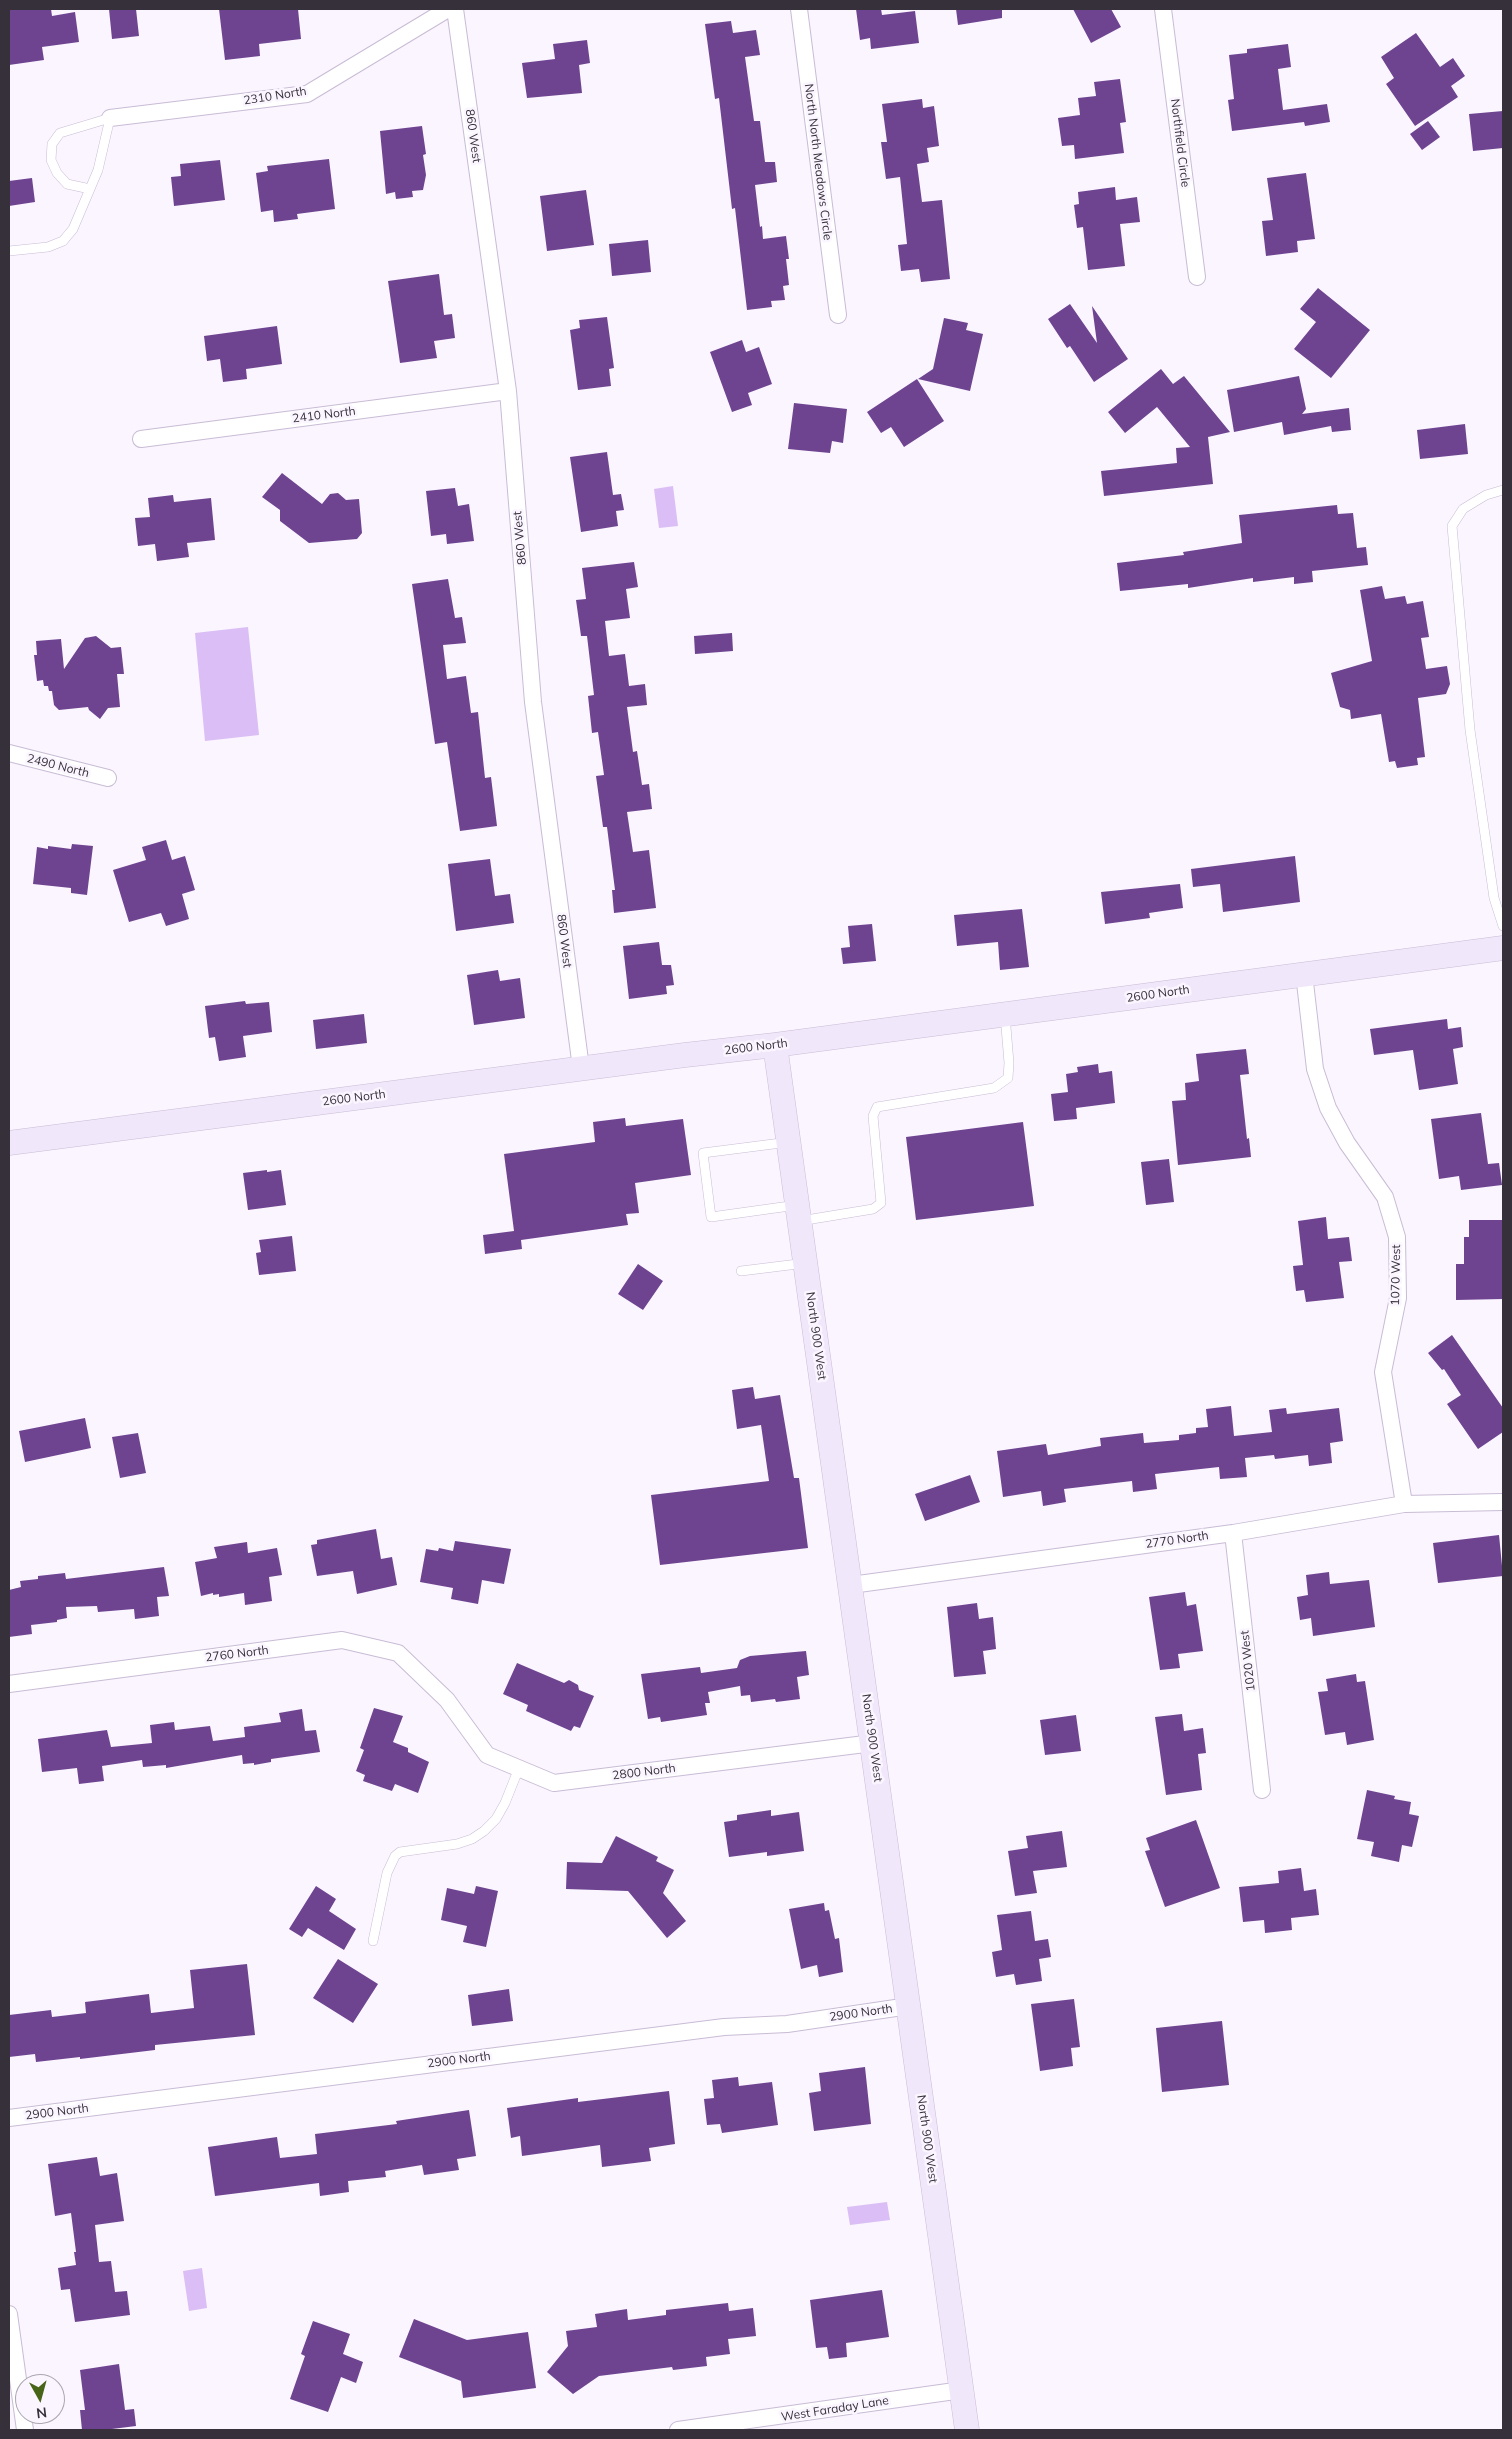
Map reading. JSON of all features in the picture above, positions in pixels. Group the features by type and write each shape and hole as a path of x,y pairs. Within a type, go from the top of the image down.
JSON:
{"street":[{"name":"2310 North","path":"110,118 307,94 448,9"},
{"name":"860 West","path":"455,9 508,392 533,702 581,1068"},
{"name":"North North Meadows Circle","path":"799,9 838,315"},
{"name":"Northfield Circle","path":"1163,9 1196,277"},
{"name":"2410 North","path":"140,439 508,392"},
{"name":"2490 North","path":"9,754 108,778"},
{"name":"2600 North","path":"9,1143 581,1068 776,1045 1503,948"},
{"name":"1070 West","path":"1304,974 1315,1069 1328,1108 1347,1143 1385,1197 1397,1237 1398,1298 1383,1372 1404,1504"},
{"name":"North 900 West","path":"776,1045 967,2430"},
{"name":"2770 North","path":"851,1585 1234,1533 1404,1504 1503,1502"},
{"name":"1020 West","path":"1234,1533 1262,1790"},
{"name":"2760 North","path":"9,1684 342,1640 398,1653 447,1700"},
{"name":"2800 North","path":"447,1700 487,1755 554,1783 873,1743"},
{"name":"2900 North","path":"9,2118 724,2027 787,2024 909,2006"},
{"path":"9,2314 25,2430"},
{"name":"West Faraday Lane","path":"678,2430 759,2425 962,2390"}],"lane":[{"path":"9,251 48,247 63,241 73,229 90,189 98,170 110,118 60,133 52,144 51,160 57,173 67,184 90,189"},
{"path":"1503,490 1486,495 1463,509 1452,526 1470,730 1494,898 1503,926"},
{"path":"789,1142 703,1153 711,1217 873,1209 881,1203 873,1116 877,1107 994,1088 1008,1078 1009,1063 1005,1014"},
{"path":"741,1271 806,1263"},
{"path":"373,1941 387,1873 395,1856 400,1852 457,1844 472,1839 484,1831 496,1818 505,1803 519,1768"}],"shaded area":[{"path":"673,486 678,526 659,528 654,489"},
{"path":"248,627 259,735 205,741 195,633"},
{"path":"887,2202 890,2220 850,2225 847,2207"},
{"path":"202,2268 207,2308 189,2311 183,2271"}],"building":[{"path":"9,9 51,9 52,16 75,12 79,42 42,47 44,60 9,65"},
{"path":"109,9 136,9 139,36 112,39"},
{"path":"219,9 298,9 301,39 259,44 260,56 225,60"},
{"path":"856,9 881,9 882,15 915,11 919,43 871,49 870,38 860,40"},
{"path":"956,9 1002,9 1002,18 958,25"},
{"path":"1073,9 1111,9 1121,27 1091,43"},
{"path":"731,21 733,33 756,30 760,55 745,57 754,121 760,121 765,162 775,162 777,182 755,185 760,227 762,226 763,239 786,236 789,259 786,259 789,285 783,286 785,300 771,301 772,307 747,310 735,208 732,209 719,98 715,99 705,24"},
{"path":"1416,33 1440,67 1453,58 1465,76 1451,86 1458,97 1415,126 1386,84 1394,78 1381,57"},
{"path":"587,40 590,63 579,65 582,93 527,98 522,63 555,59 553,44"},
{"path":"1288,44 1291,67 1278,69 1283,110 1327,104 1330,122 1305,126 1304,122 1232,131 1228,100 1234,99 1229,55 1247,53 1247,49"},
{"path":"1120,79 1126,122 1120,123 1124,153 1075,159 1074,145 1062,146 1058,118 1080,115 1078,98 1096,96 1094,82"},
{"path":"922,99 923,108 934,106 939,146 927,148 929,162 917,164 922,202 942,200 950,279 921,282 919,269 901,271 898,245 907,244 900,177 886,179 881,142 887,142 882,104"},
{"path":"1503,111 1503,148 1473,151 1469,114"},
{"path":"1428,121 1440,137 1422,150 1410,134"},
{"path":"422,126 426,154 423,155 426,175 423,190 412,191 413,197 396,199 395,192 386,194 380,131"},
{"path":"329,159 335,209 297,214 298,219 274,222 273,210 261,212 256,173 268,171 267,166"},
{"path":"220,160 225,200 174,206 171,177 181,176 180,164"},
{"path":"1306,173 1315,239 1297,241 1298,252 1266,256 1262,221 1273,220 1267,178"},
{"path":"32,178 35,202 9,206 9,181"},
{"path":"1115,187 1116,200 1137,197 1140,222 1120,224 1125,266 1088,270 1083,227 1077,228 1074,205 1079,204 1078,192"},
{"path":"586,190 594,245 547,251 540,196"},
{"path":"648,240 651,272 612,276 609,244"},
{"path":"439,274 444,315 452,314 455,338 434,341 437,358 400,363 388,281"},
{"path":"1318,288 1370,330 1331,378 1294,349 1316,322 1300,309"},
{"path":"1070,304 1097,343 1092,306 1128,359 1094,382 1070,346 1067,348 1048,319"},
{"path":"607,317 614,368 609,369 611,386 578,390 570,330 580,328 579,320"},
{"path":"944,318 968,323 966,330 983,334 970,391 918,379 933,369"},
{"path":"277,326 282,364 246,369 247,379 223,382 220,359 207,361 204,336"},
{"path":"742,340 746,352 759,347 772,384 748,393 752,405 732,412 710,352"},
{"path":"1161,369 1173,384 1184,376 1230,432 1208,437 1213,484 1104,496 1101,471 1177,463 1176,448 1190,447 1157,407 1125,433 1108,412"},
{"path":"1299,376 1306,409 1302,414 1349,408 1351,430 1332,432 1331,426 1284,435 1282,422 1234,432 1227,390"},
{"path":"917,379 944,421 904,447 891,427 881,433 867,412"},
{"path":"794,403 847,409 843,443 832,441 830,453 788,449"},
{"path":"1465,424 1468,454 1420,459 1417,430"},
{"path":"607,452 613,495 621,494 624,510 616,511 618,526 581,532 570,457"},
{"path":"282,473 322,504 330,494 338,493 346,500 359,499 362,533 357,539 309,543 280,521 280,510 262,497"},
{"path":"455,488 458,506 469,504 474,541 447,544 446,534 431,536 426,491"},
{"path":"173,495 174,502 211,498 215,540 187,543 189,557 157,561 155,544 138,546 135,518 150,517 148,498"},
{"path":"1337,505 1338,514 1353,513 1357,548 1366,547 1368,565 1312,571 1313,582 1294,584 1294,577 1253,582 1253,578 1188,588 1188,584 1120,591 1117,563 1184,555 1183,552 1242,543 1239,515"},
{"path":"634,562 638,587 626,589 630,618 605,621 609,656 625,654 629,686 645,684 647,705 627,707 633,752 637,751 642,785 649,784 652,809 627,812 633,852 649,850 656,908 614,913 612,890 615,890 607,827 603,827 596,776 604,775 598,732 592,733 588,696 594,695 587,636 581,636 576,600 586,599 582,568"},
{"path":"448,579 455,618 462,617 466,643 443,645 447,679 466,676 471,713 478,712 485,778 491,777 497,826 460,831 447,742 435,744 412,584"},
{"path":"1382,586 1385,599 1405,596 1407,604 1423,601 1429,637 1421,638 1426,669 1447,666 1450,684 1446,694 1418,698 1425,757 1417,758 1418,765 1397,768 1395,761 1389,762 1381,714 1351,719 1350,710 1340,707 1331,673 1372,661 1360,590"},
{"path":"732,633 733,651 695,654 694,636"},
{"path":"96,636 111,648 121,647 124,674 117,674 120,707 108,708 100,719 88,707 59,710 54,705 52,691 49,691 48,686 44,686 43,680 37,681 34,655 37,655 36,641 61,639 64,669 85,638"},
{"path":"166,840 172,860 185,856 195,890 182,894 189,919 166,926 161,913 129,922 113,870 146,860 142,847"},
{"path":"72,844 93,846 87,895 71,893 71,888 33,884 37,847 48,849 48,846 71,849"},
{"path":"1295,856 1300,902 1223,912 1220,884 1193,887 1191,869"},
{"path":"490,859 495,896 510,894 514,923 456,931 448,864"},
{"path":"1180,884 1183,908 1149,913 1150,918 1105,924 1101,892"},
{"path":"1022,909 1029,967 1000,970 998,942 957,946 954,915"},
{"path":"872,924 876,961 843,964 841,948 850,947 848,926"},
{"path":"659,942 662,965 671,965 674,985 666,986 667,994 629,999 623,946"},
{"path":"498,970 500,981 520,978 525,1018 474,1025 467,975"},
{"path":"245,1001 246,1004 269,1002 272,1032 243,1036 246,1057 219,1061 215,1037 209,1038 205,1006"},
{"path":"364,1014 367,1043 316,1049 313,1020"},
{"path":"1447,1019 1448,1029 1461,1027 1463,1047 1453,1049 1458,1084 1419,1090 1413,1050 1374,1055 1370,1029"},
{"path":"1246,1049 1249,1074 1240,1075 1247,1139 1249,1138 1251,1157 1178,1165 1172,1101 1186,1100 1185,1083 1199,1081 1196,1054"},
{"path":"1098,1064 1099,1073 1112,1071 1115,1103 1076,1108 1077,1119 1054,1121 1051,1094 1068,1092 1066,1074 1078,1072 1077,1067"},
{"path":"1481,1113 1488,1164 1499,1163 1502,1185 1461,1190 1459,1176 1439,1179 1431,1119"},
{"path":"625,1118 626,1126 683,1119 691,1175 635,1183 639,1213 626,1214 628,1225 521,1240 522,1249 485,1254 483,1235 514,1231 504,1154 595,1142 593,1122"},
{"path":"1023,1122 1034,1206 916,1220 906,1137"},
{"path":"1169,1159 1174,1202 1146,1205 1141,1162"},
{"path":"267,1170 267,1172 281,1170 286,1205 248,1210 243,1173"},
{"path":"1326,1217 1328,1239 1349,1237 1352,1261 1339,1262 1344,1298 1306,1302 1304,1290 1296,1291 1293,1266 1303,1265 1298,1221"},
{"path":"1469,1220 1503,1220 1503,1299 1456,1300 1456,1264 1464,1264 1464,1237 1469,1237"},
{"path":"292,1236 296,1271 259,1275 256,1253 261,1252 259,1240"},
{"path":"638,1264 663,1281 643,1310 618,1294"},
{"path":"1452,1335 1503,1408 1503,1432 1478,1449 1447,1404 1461,1395 1444,1369 1442,1370 1428,1353"},
{"path":"753,1387 755,1399 780,1395 794,1478 799,1478 808,1548 660,1565 651,1495 769,1481 761,1425 737,1429 732,1390"},
{"path":"1231,1406 1234,1436 1272,1432 1269,1410 1286,1408 1287,1414 1339,1408 1343,1441 1330,1443 1332,1463 1309,1466 1308,1455 1275,1459 1274,1455 1245,1458 1247,1477 1220,1479 1219,1467 1155,1474 1157,1489 1133,1492 1132,1481 1064,1489 1066,1502 1043,1506 1041,1491 1003,1497 997,1451 1046,1444 1048,1455 1101,1446 1100,1438 1143,1433 1144,1443 1179,1440 1179,1435 1196,1433 1196,1428 1208,1427 1206,1409"},
{"path":"85,1418 91,1448 25,1462 19,1431"},
{"path":"138,1433 146,1473 120,1478 112,1437"},
{"path":"970,1475 980,1502 925,1521 915,1494"},
{"path":"376,1529 381,1559 392,1557 397,1585 357,1594 353,1571 317,1576 311,1545 317,1544 317,1540"},
{"path":"1499,1535 1503,1576 1438,1583 1433,1543"},
{"path":"455,1541 511,1549 504,1584 482,1580 478,1604 451,1599 453,1588 420,1582 426,1549 438,1551 439,1548 453,1551"},
{"path":"247,1542 248,1553 277,1548 282,1575 269,1577 272,1601 245,1605 244,1593 219,1597 219,1594 213,1595 213,1593 201,1596 195,1562 217,1558 214,1547"},
{"path":"164,1567 169,1596 157,1597 159,1616 135,1619 134,1609 98,1612 97,1606 66,1607 67,1618 57,1620 57,1622 31,1625 32,1634 9,1637 9,1590 21,1587 20,1581 38,1579 38,1576 65,1573 66,1579"},
{"path":"1329,1572 1330,1584 1369,1580 1375,1627 1313,1636 1311,1618 1300,1620 1297,1597 1308,1595 1306,1575"},
{"path":"1185,1592 1187,1606 1196,1604 1203,1651 1178,1654 1180,1668 1160,1670 1149,1597"},
{"path":"977,1603 979,1619 993,1617 996,1649 983,1651 986,1674 954,1677 947,1607"},
{"path":"806,1651 809,1675 797,1677 800,1699 776,1702 775,1699 751,1702 750,1695 741,1696 740,1686 708,1692 710,1703 705,1703 707,1715 661,1722 660,1717 648,1719 641,1674 700,1667 701,1673 737,1668 740,1660 750,1656"},
{"path":"517,1663 564,1683 569,1680 578,1685 579,1690 594,1696 580,1728 574,1726 571,1731 526,1711 528,1705 503,1694"},
{"path":"1356,1674 1357,1682 1365,1681 1374,1740 1347,1745 1345,1732 1325,1735 1318,1692 1328,1691 1326,1679"},
{"path":"374,1708 403,1716 393,1742 408,1748 408,1752 429,1762 418,1793 395,1784 392,1791 363,1781 365,1775 356,1771 364,1750 360,1748"},
{"path":"302,1709 305,1731 316,1730 320,1752 271,1759 271,1762 254,1765 254,1763 243,1764 242,1755 166,1768 166,1765 143,1767 142,1760 102,1766 104,1781 79,1784 77,1768 42,1772 38,1739 107,1730 111,1747 152,1743 150,1725 174,1722 175,1730 210,1726 213,1741 245,1737 244,1727 281,1722 279,1713"},
{"path":"1182,1714 1184,1731 1203,1728 1206,1753 1198,1754 1202,1790 1166,1795 1155,1717"},
{"path":"1076,1715 1081,1751 1045,1755 1040,1720"},
{"path":"1367,1790 1395,1796 1394,1799 1411,1802 1409,1814 1419,1816 1412,1847 1402,1845 1399,1862 1371,1856 1374,1842 1357,1839"},
{"path":"771,1810 771,1816 799,1812 804,1851 767,1856 767,1852 729,1857 724,1822 737,1820 737,1815"},
{"path":"1196,1820 1220,1888 1165,1907 1145,1851 1150,1850 1146,1838"},
{"path":"1062,1831 1067,1867 1033,1871 1037,1893 1015,1896 1008,1851 1028,1848 1026,1836"},
{"path":"616,1836 658,1857 656,1861 674,1870 663,1893 686,1921 667,1938 628,1891 566,1889 567,1862 602,1863"},
{"path":"1301,1868 1304,1891 1316,1889 1319,1915 1291,1918 1292,1930 1265,1933 1264,1920 1243,1922 1239,1887 1279,1883 1278,1871"},
{"path":"316,1886 336,1899 329,1911 356,1929 344,1950 308,1928 302,1937 289,1929"},
{"path":"476,1886 498,1891 486,1947 463,1942 467,1926 441,1920 447,1888 474,1894"},
{"path":"824,1903 825,1911 829,1910 835,1939 839,1938 843,1972 819,1977 817,1965 801,1969 789,1909"},
{"path":"1031,1911 1035,1941 1048,1939 1051,1957 1039,1959 1042,1981 1016,1985 1014,1974 996,1977 992,1952 1002,1950 997,1915"},
{"path":"338,1959 378,1984 353,2023 313,1998"},
{"path":"247,1964 255,2035 155,2045 155,2050 80,2059 80,2057 36,2062 35,2054 9,2057 9,2015 51,2010 52,2017 86,2013 85,2002 149,1994 151,2013 194,2008 190,1970"},
{"path":"509,1989 513,2021 472,2026 468,1995"},
{"path":"1074,1999 1080,2047 1071,2048 1073,2066 1040,2071 1031,2004"},
{"path":"1222,2021 1229,2085 1162,2092 1156,2028"},
{"path":"865,2067 871,2124 814,2131 809,2093 821,2091 819,2073"},
{"path":"738,2077 739,2086 772,2082 778,2125 722,2133 720,2124 707,2125 704,2099 714,2098 712,2080"},
{"path":"669,2091 675,2144 649,2148 651,2161 602,2167 600,2145 522,2156 520,2136 511,2138 507,2108 578,2098 578,2102"},
{"path":"469,2110 476,2156 457,2159 459,2170 424,2175 422,2165 385,2171 386,2177 348,2181 349,2192 320,2196 319,2183 215,2196 208,2147 277,2137 280,2158 317,2154 315,2134 397,2124 396,2121"},
{"path":"97,2157 100,2176 117,2173 124,2221 95,2225 99,2262 111,2261 115,2292 127,2291 130,2315 75,2322 70,2289 61,2290 58,2268 76,2265 71,2213 55,2216 48,2164"},
{"path":"882,2290 889,2337 846,2343 847,2357 829,2359 827,2347 816,2348 810,2300"},
{"path":"728,2303 729,2311 753,2308 756,2336 728,2339 730,2354 706,2357 707,2366 673,2370 672,2367 599,2376 573,2394 547,2372 568,2346 566,2331 597,2327 595,2314 627,2309 628,2320 666,2315 666,2310"},
{"path":"414,2319 467,2340 528,2332 536,2388 463,2398 461,2381 399,2357"},
{"path":"313,2321 350,2334 343,2354 363,2362 356,2383 341,2377 328,2412 290,2399 305,2356 301,2354"},
{"path":"119,2364 125,2410 134,2409 136,2426 104,2430 82,2430 80,2410 85,2410 80,2370"}]}
